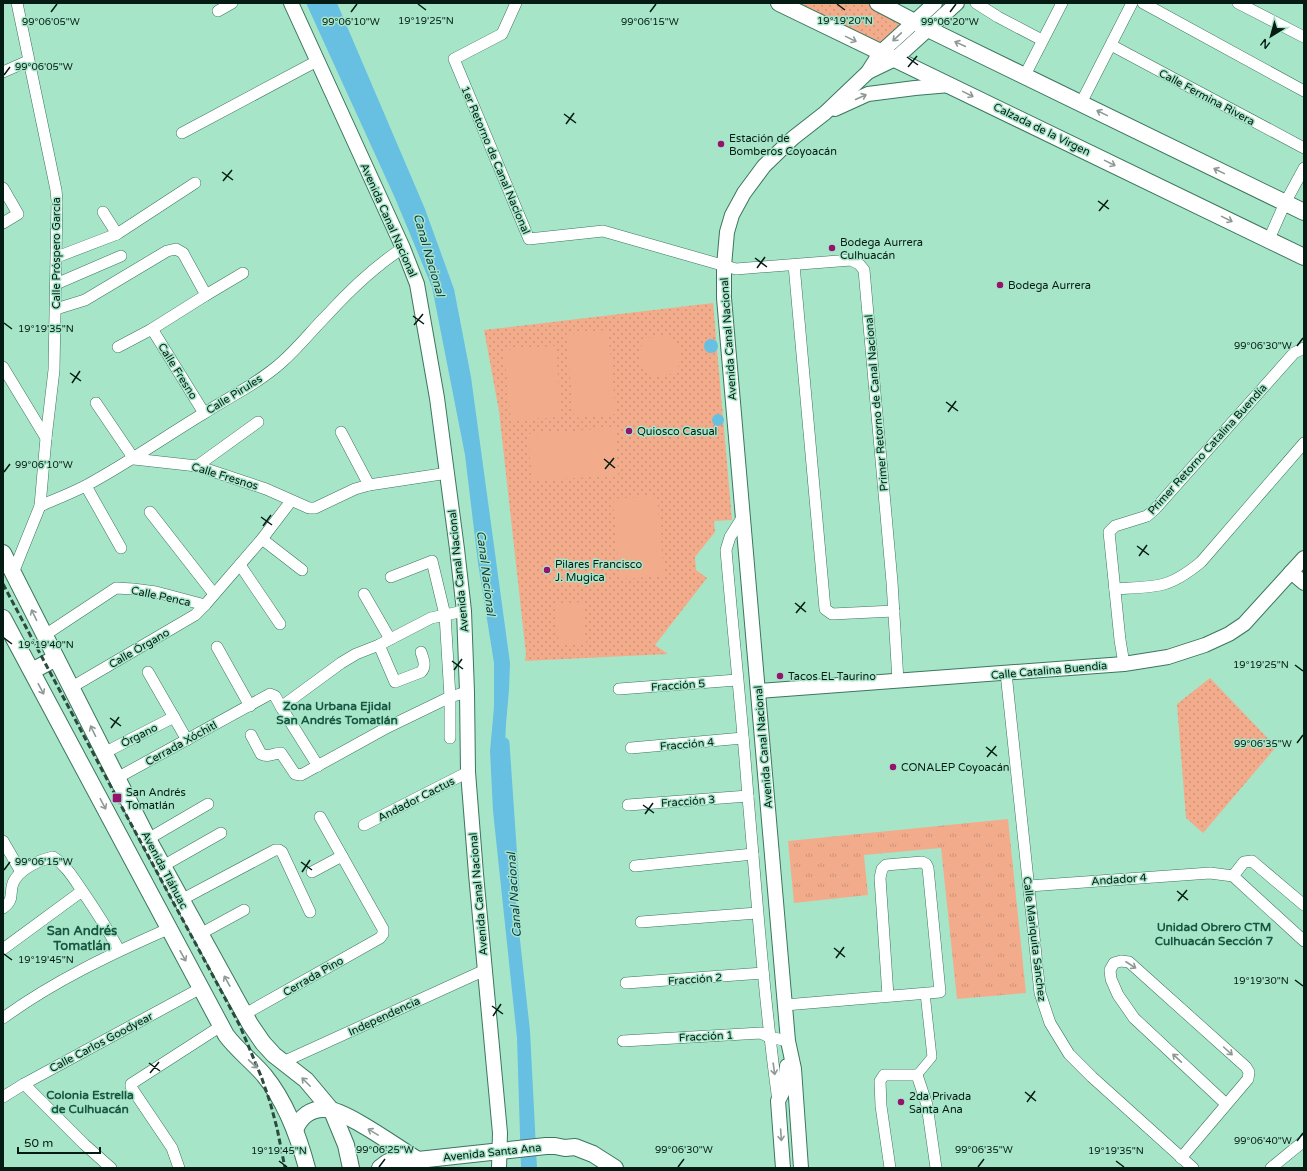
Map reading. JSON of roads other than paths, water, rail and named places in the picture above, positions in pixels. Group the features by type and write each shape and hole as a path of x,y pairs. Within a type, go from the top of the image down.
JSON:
{"main road":[{"name":"Calzada de la Virgen","path":"779,3 1304,257"},
{"path":"878,3 1304,212"},
{"name":"Avenida Tláhuac","path":"3,553 148,839 245,1014 262,1043 282,1062 306,1080 332,1111 346,1145 351,1168"},
{"path":"3,618 221,1026 232,1043 254,1064 272,1086 284,1105 295,1130 307,1168"},
{"path":"32,671 56,658"},
{"path":"295,1130 299,1120 307,1114 319,1109 332,1111 349,1118 418,1160"},
{"name":"Avenida Santa Ana","path":"380,1168 388,1162 546,1146 565,1148 575,1147 584,1150 615,1168"},
{"path":"565,1148 572,1155 595,1168"}],"street":[{"name":"Calle Próspero García","path":"13,573 40,506 54,370 57,257 56,190 17,3"},
{"path":"218,11 232,3"},
{"name":"Avenida Canal Nacional","path":"290,3 403,248 417,284 437,398 448,473 464,611 468,772 500,1133 505,1150 499,1168"},
{"name":"1er Retorno de Canal Nacional","path":"516,3 502,34 454,59 529,239 603,231 708,262"},
{"path":"921,25 935,3"},
{"path":"921,25 957,3"},
{"path":"976,3 998,17 1042,40"},
{"path":"1025,75 1062,3"},
{"path":"1081,103 1132,3"},
{"path":"1143,3 1304,91"},
{"path":"1238,3 1304,37"},
{"name":"Avenida Canal Nacional","path":"778,1101 785,1087 788,1045 724,298 724,266 727,232 732,215 744,193 764,166 793,138 825,113 921,25"},
{"name":"Calle Fermina Rivera","path":"1111,45 1304,148"},
{"path":"3,72 28,61"},
{"path":"182,133 317,61"},
{"path":"825,113 868,94 950,85"},
{"path":"1269,239 1285,203 1304,168"},
{"path":"57,257 117,234 195,183"},
{"path":"3,188 18,214 3,224"},
{"path":"103,212 117,234"},
{"name":"Calle Pirules","path":"40,506 86,486 134,459 281,364 302,343 328,313 386,259 403,248"},
{"path":"56,309 85,300 167,251 176,249 183,253 206,295"},
{"path":"56,284 121,256"},
{"name":"Primer Retorno de Canal Nacional","path":"708,262 736,269 851,260 859,264 864,270 894,611 898,681"},
{"path":"794,265 825,609 832,614 894,611"},
{"path":"118,347 152,329 243,272"},
{"name":"Calle Fresno","path":"152,329 204,413"},
{"name":"Primer Retorno Catalina Buendía","path":"1124,664 1120,640 1109,532 1115,526 1147,516 1155,509 1294,353 1304,348"},
{"path":"3,367 46,438"},
{"path":"96,403 134,459"},
{"path":"197,466 258,422"},
{"path":"341,432 369,485"},
{"path":"1115,589 1159,585 1174,580 1187,573 1201,562 1304,443"},
{"name":"Calle Fresnos","path":"134,459 197,466 266,489 308,508 315,508 355,489 369,485 448,473"},
{"path":"86,486 121,548"},
{"name":"Calle Penca","path":"45,635 116,588 156,592 205,605 262,539 291,501"},
{"path":"150,512 214,594"},
{"name":"Avenida Canal Nacional","path":"742,518 730,537 726,550 757,913 784,1168"},
{"path":"262,539 302,570"},
{"name":"Calle Catalina Buendía","path":"758,691 1124,664 1168,657 1205,645 1228,634 1244,624 1304,558"},
{"path":"391,577 432,562 445,615 450,697 450,738"},
{"path":"240,565 280,624"},
{"path":"1291,572 1304,583"},
{"path":"364,594 390,639"},
{"name":"Calle Órgano","path":"72,687 174,628 195,614 205,605"},
{"path":"318,766 281,707 341,662 356,654 378,645 431,618 464,611"},
{"path":"378,645 395,682 421,672 424,669 425,666 421,652"},
{"path":"217,647 248,707"},
{"path":"148,672 187,740"},
{"name":"Calle Mariquita Sánchez","path":"1006,673 1040,993 1048,1018 1069,1054 1077,1063 1193,1168"},
{"name":"Fracción 5","path":"619,689 737,680"},
{"path":"251,735 261,754 268,756 281,753 295,774 301,775 388,727 450,697 467,692"},
{"name":"Cerrada Xóchitl","path":"117,778 270,694 275,696 281,707"},
{"name":"Órgano","path":"104,753 174,717"},
{"name":"Fracción 4","path":"631,748 743,738"},
{"name":"Andador Cactus","path":"364,825 468,772"},
{"name":"Fracción 3","path":"628,805 748,796"},
{"path":"148,839 208,804"},
{"path":"312,872 342,856 320,816"},
{"path":"163,866 221,833"},
{"path":"3,841 20,872"},
{"path":"181,900 275,850 279,850 282,852 310,912"},
{"path":"635,866 753,854"},
{"name":"Cerrada Pino","path":"245,1014 380,938 383,934 383,929 342,856"},
{"path":"3,908 12,898 13,883 20,872 44,859 52,857 60,861 82,890 101,917 119,950"},
{"path":"1304,905 1252,861 1244,862 1233,876 1304,941"},
{"path":"785,1005 940,992 928,868 926,864 922,862 886,865 882,869 880,878 888,996"},
{"name":"Andador 4","path":"1029,886 1210,873 1233,876"},
{"path":"3,949 82,890"},
{"path":"200,934 244,910"},
{"path":"641,922 757,913"},
{"path":"3,1018 30,998 119,950 168,929"},
{"path":"1181,1158 1248,1079 1249,1072 1246,1067 1130,962 1121,960 1114,963 1110,970 1110,979 1118,995 1134,1018 1226,1104"},
{"name":"Independencia","path":"282,1062 485,970"},
{"name":"Fracción 2","path":"626,983 763,973"},
{"name":"Calle Carlos Goodyear","path":"3,1098 24,1084 201,988"},
{"path":"890,1168 881,1106 880,1081 884,1076 917,1075 932,1057 925,993"},
{"path":"179,1168 172,1148 131,1087 131,1084 221,1026"},
{"name":"Fracción 1","path":"623,1041 761,1033 788,1045"},
{"name":"Avenida Canal Nacional","path":"788,1045 794,1069 801,1168"},
{"path":"917,1075 927,1105 936,1168"},
{"path":"24,1084 84,1144 111,1168"},
{"path":"1271,1168 1304,1142"}],"water":[{"name":"Canal Nacional","path":"306,3 337,3 425,209 454,289 471,377 510,663 504,768 506,812 530,1031 537,1168 521,1168 517,1038 493,811 490,751 494,707 494,663 478,563 465,455 432,287 395,198"},
{"path":"711,339 716,341 718,346 716,351 711,353 706,351 704,346 706,341"},
{"path":"716,414 720,414 724,420 720,426 716,426 712,422 712,418"}],"waterway":[{"name":"Canal Nacional","path":"504,743 514,890"}],"railway":[{"path":"3,584 240,1026 270,1102 285,1168"}],"place":[{"name":"Estación de Bomberos Coyoacán","path":"721,144"},
{"name":"Bodega Aurrera Culhuacán","path":"832,248"},
{"name":"Bodega Aurrera","path":"1000,285"},
{"name":"Quiosco Casual","path":"629,431"},
{"name":"Pilares Francisco J. Mugica","path":"547,570"},
{"name":"Tacos EL Taurino","path":"780,676"},
{"name":"CONALEP Coyoacán","path":"893,767"},
{"name":"San Andrés Tomatlán","path":"117,798"},
{"name":"2da Privada Santa Ana","path":"901,1102"}],"district":[{"name":"Zona Urbana Ejidal San Andrés Tomatlán","path":"337,713"},
{"name":"Unidad Obrero CTM Culhuacán Sección 7","path":"1214,934"},
{"name":"San Andrés Tomatlán","path":"82,938"},
{"name":"Colonia Estrella de Culhuacán","path":"90,1102"}]}
